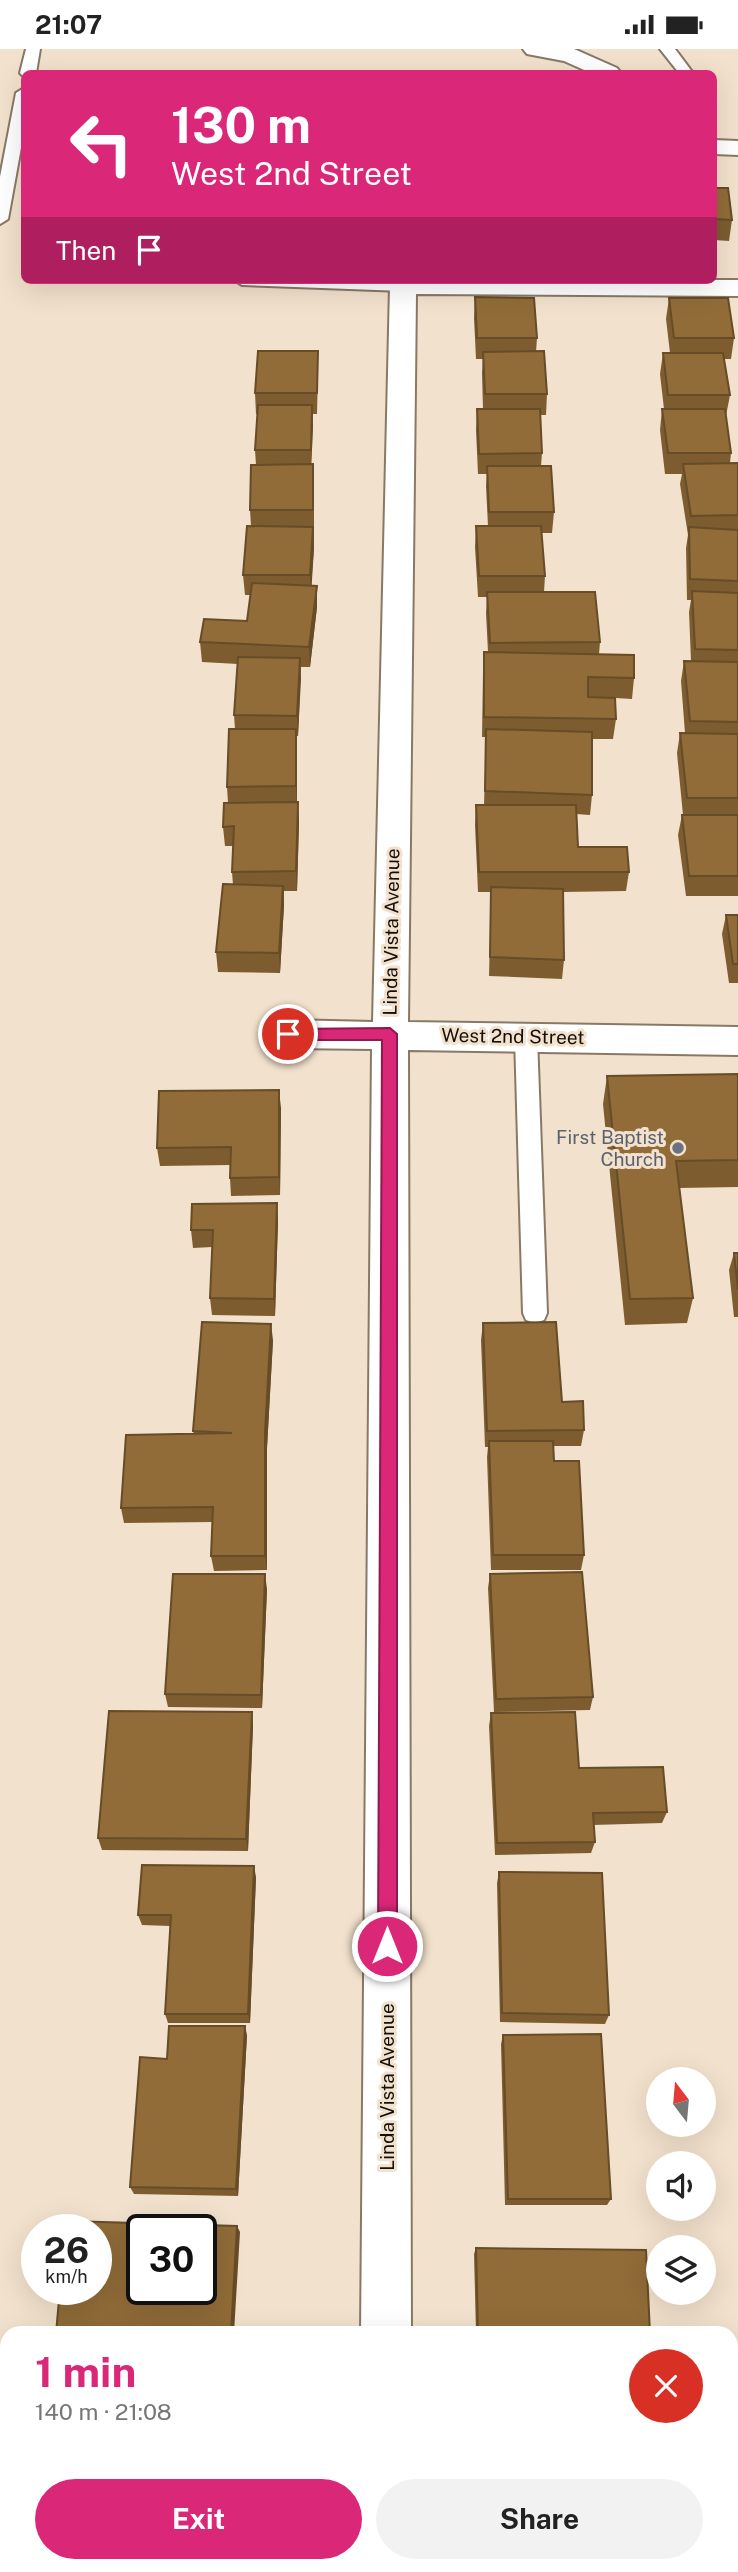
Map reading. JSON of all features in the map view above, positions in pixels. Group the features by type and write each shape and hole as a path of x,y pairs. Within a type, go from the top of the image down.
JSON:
{"street":[{"path":"535,49 569,55 602,70"},
{"path":"717,147 738,148"},
{"path":"403,286 738,288"},
{"name":"Linda Vista Avenue","path":"386,2326 390,1034 403,286"},
{"name":"West 2nd Street","path":"288,1034 738,1041"}],"lane":[{"path":"29,70 33,49"},
{"path":"667,49 684,70"},
{"path":"0,219 21,109"},
{"path":"367,284 403,286"},
{"path":"526,1037 536,1313"}],"building":[{"path":"717,188 728,188 732,220 717,219"},
{"path":"475,297 534,298 537,338 477,338"},
{"path":"669,298 728,298 734,338 674,338"},
{"path":"258,351 318,351 317,393 255,393"},
{"path":"544,351 547,394 485,394 483,352"},
{"path":"663,353 723,353 730,395 668,395"},
{"path":"258,405 312,405 311,450 255,450"},
{"path":"477,409 540,409 542,453 479,454"},
{"path":"662,409 725,409 731,453 668,453"},
{"path":"738,463 738,515 691,516 683,464"},
{"path":"313,464 313,510 250,510 251,465"},
{"path":"487,466 551,466 554,512 489,512"},
{"path":"247,526 313,527 310,575 243,575"},
{"path":"476,526 541,526 545,576 479,576"},
{"path":"689,527 738,530 738,581 690,579"},
{"path":"252,583 317,586 309,647 200,642 204,619 247,621"},
{"path":"692,591 738,593 738,650 695,649"},
{"path":"487,592 595,592 600,642 490,643"},
{"path":"484,652 634,655 634,678 588,677 588,697 615,698 616,719 484,717"},
{"path":"238,657 300,658 297,716 234,715"},
{"path":"684,661 738,662 738,722 690,721"},
{"path":"229,729 296,729 296,786 227,787"},
{"path":"486,729 592,732 592,795 485,791"},
{"path":"680,733 738,734 738,798 687,798"},
{"path":"298,802 296,871 232,872 234,826 223,827 224,803"},
{"path":"476,805 576,805 578,847 627,847 629,872 479,872"},
{"path":"682,815 738,815 738,876 689,876"},
{"path":"223,884 283,886 279,953 216,952"},
{"path":"491,887 563,889 564,960 490,957"},
{"path":"726,915 738,915 738,964 733,964"},
{"path":"738,1074 738,1160 676,1161 693,1298 630,1299 607,1076"},
{"path":"279,1090 279,1177 230,1178 231,1147 157,1148 159,1091"},
{"path":"277,1203 274,1299 210,1298 213,1230 191,1230 192,1204"},
{"path":"734,1253 738,1253 738,1290"},
{"path":"202,1322 271,1324 265,1432 265,1556 211,1556 213,1507 121,1508 126,1435 232,1433 193,1431"},
{"path":"556,1322 562,1402 583,1401 584,1430 487,1431 483,1323"},
{"path":"489,1441 553,1441 554,1461 579,1461 584,1555 493,1555"},
{"path":"582,1572 593,1697 496,1699 490,1574"},
{"path":"173,1574 265,1574 261,1695 165,1694"},
{"path":"109,1711 252,1712 246,1839 98,1838"},
{"path":"575,1712 579,1768 663,1767 667,1812 593,1813 595,1842 497,1843 491,1713"},
{"path":"142,1865 254,1866 248,2014 165,2014 171,1915 138,1915"},
{"path":"499,1872 602,1873 609,2015 502,2013"},
{"path":"169,2026 245,2026 236,2189 130,2187 140,2057 167,2059"},
{"path":"601,2034 611,2199 508,2199 503,2035"},
{"path":"112,2222 126,2223 126,2305 217,2305 217,2225 237,2226 231,2326 57,2326 59,2305 112,2305"},
{"path":"476,2248 646,2250 646,2305 649,2305 650,2326 478,2326"}],"place":[{"name":"First Baptist Church","path":"678,1148"}],"route":[{"path":"288,1034 390,1034 387,1946"}]}
